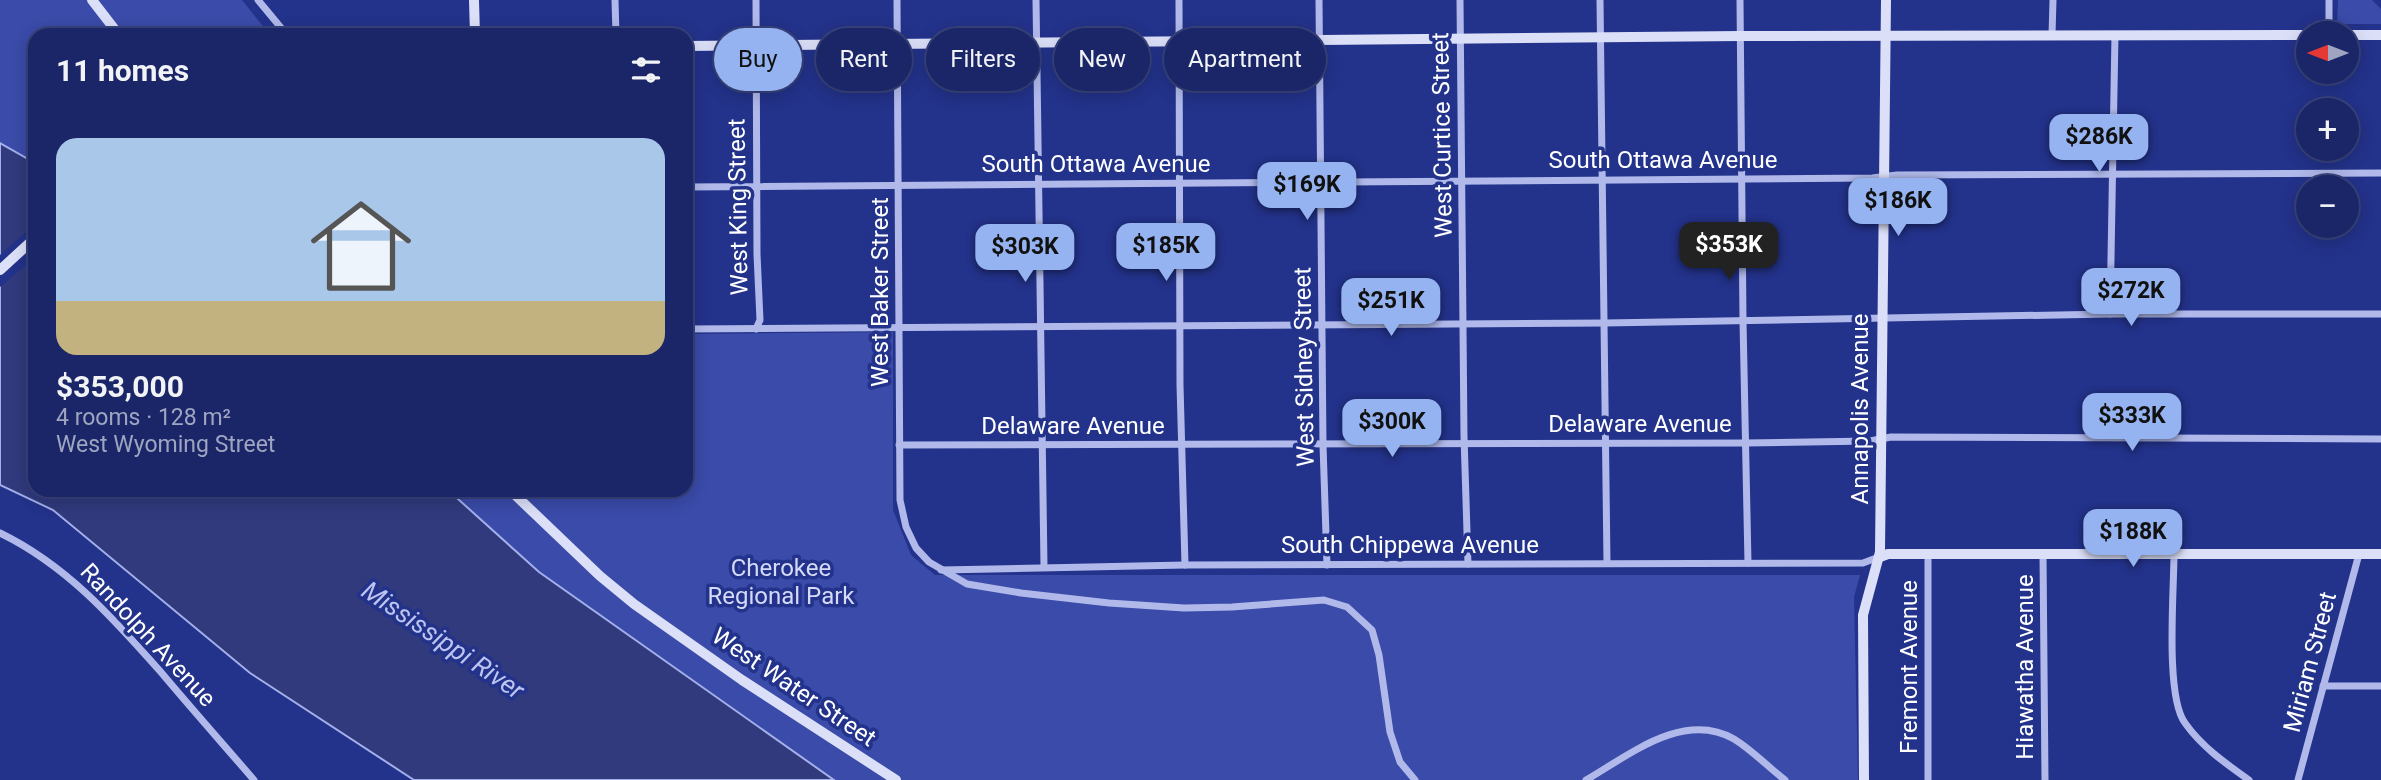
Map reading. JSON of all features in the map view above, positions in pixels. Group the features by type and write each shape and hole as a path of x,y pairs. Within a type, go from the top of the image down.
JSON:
{"street":[{"path":"92,0 114,28"},
{"path":"258,0 280,28"},
{"path":"474,0 475,28"},
{"path":"615,0 616,28"},
{"name":"West King Street","path":"755,28 756,0"},
{"name":"West Baker Street","path":"897,0 898,28"},
{"path":"1037,0 1037,28"},
{"path":"1178,28 1179,0"},
{"name":"West Sidney Street","path":"1319,0 1319,28"},
{"name":"West Curtice Street","path":"1460,0 1464,444 1468,564"},
{"path":"1600,0 1607,563"},
{"path":"1740,0 1748,563"},
{"name":"Annapolis Avenue","path":"1864,780 1863,615 1868,590 1880,557 1886,0"},
{"path":"2052,35 2053,0"},
{"path":"2329,0 2329,21"},
{"path":"2110,314 2115,35"},
{"path":"1326,40 2296,35"},
{"path":"2359,35 2381,35"},
{"path":"1040,42 1164,41"},
{"path":"693,46 714,46"},
{"name":"West King Street","path":"756,91 760,320 756,329"},
{"name":"West Baker Street","path":"898,91 900,500 906,527 916,548 940,570 967,584 1021,593 1184,608 1324,600 1347,607 1372,630 1379,655 1390,732 1400,762 1415,780"},
{"path":"1038,91 1040,446 1044,567"},
{"path":"1179,91 1181,446 1185,565"},
{"name":"West Sidney Street","path":"1320,91 1321,325 1327,565"},
{"name":"South Ottawa Avenue","path":"693,187 2113,173 2381,173"},
{"path":"4,266 28,245"},
{"path":"693,329 1605,323 2110,314 2381,314"},
{"name":"Delaware Avenue","path":"899,446 1746,443 1870,441 1891,437 2381,439"},
{"name":"West Water Street","path":"517,497 600,576 634,604 742,680 896,780"},
{"name":"Randolph Avenue","path":"0,533 46,559 103,606 254,780"},
{"path":"1880,557 1888,554 2381,554"},
{"name":"Fremont Avenue","path":"1928,554 1928,780"},
{"name":"Hiawatha Avenue","path":"2043,554 2045,780"},
{"path":"2174,554 2172,679 2183,721 2213,755 2249,780"},
{"name":"Miriam Street","path":"2298,780 2359,554"},
{"name":"South Chippewa Avenue","path":"940,570 1185,565 1867,562 1880,557"},
{"path":"2323,687 2381,686"},
{"path":"1586,780 1652,742 1679,730 1707,730 1733,738 1785,780"}],"green space":[{"path":"0,0 242,0 264,28 28,28 28,159 0,143"},
{"path":"2338,0 2372,0 2381,9 2381,24 2337,21"},
{"name":"Cherokee Regional Park","path":"893,332 893,510 911,555 935,575 1860,575 1854,597 1858,780 834,780 539,572 456,497 693,497 693,334"}],"water":[{"name":"Mississippi River","path":"0,143 28,159 28,497 456,497 539,572 834,780 414,780 250,673 53,510 0,485"}],"pier":[{"path":"28,230 28,263 0,287 0,255"}]}
